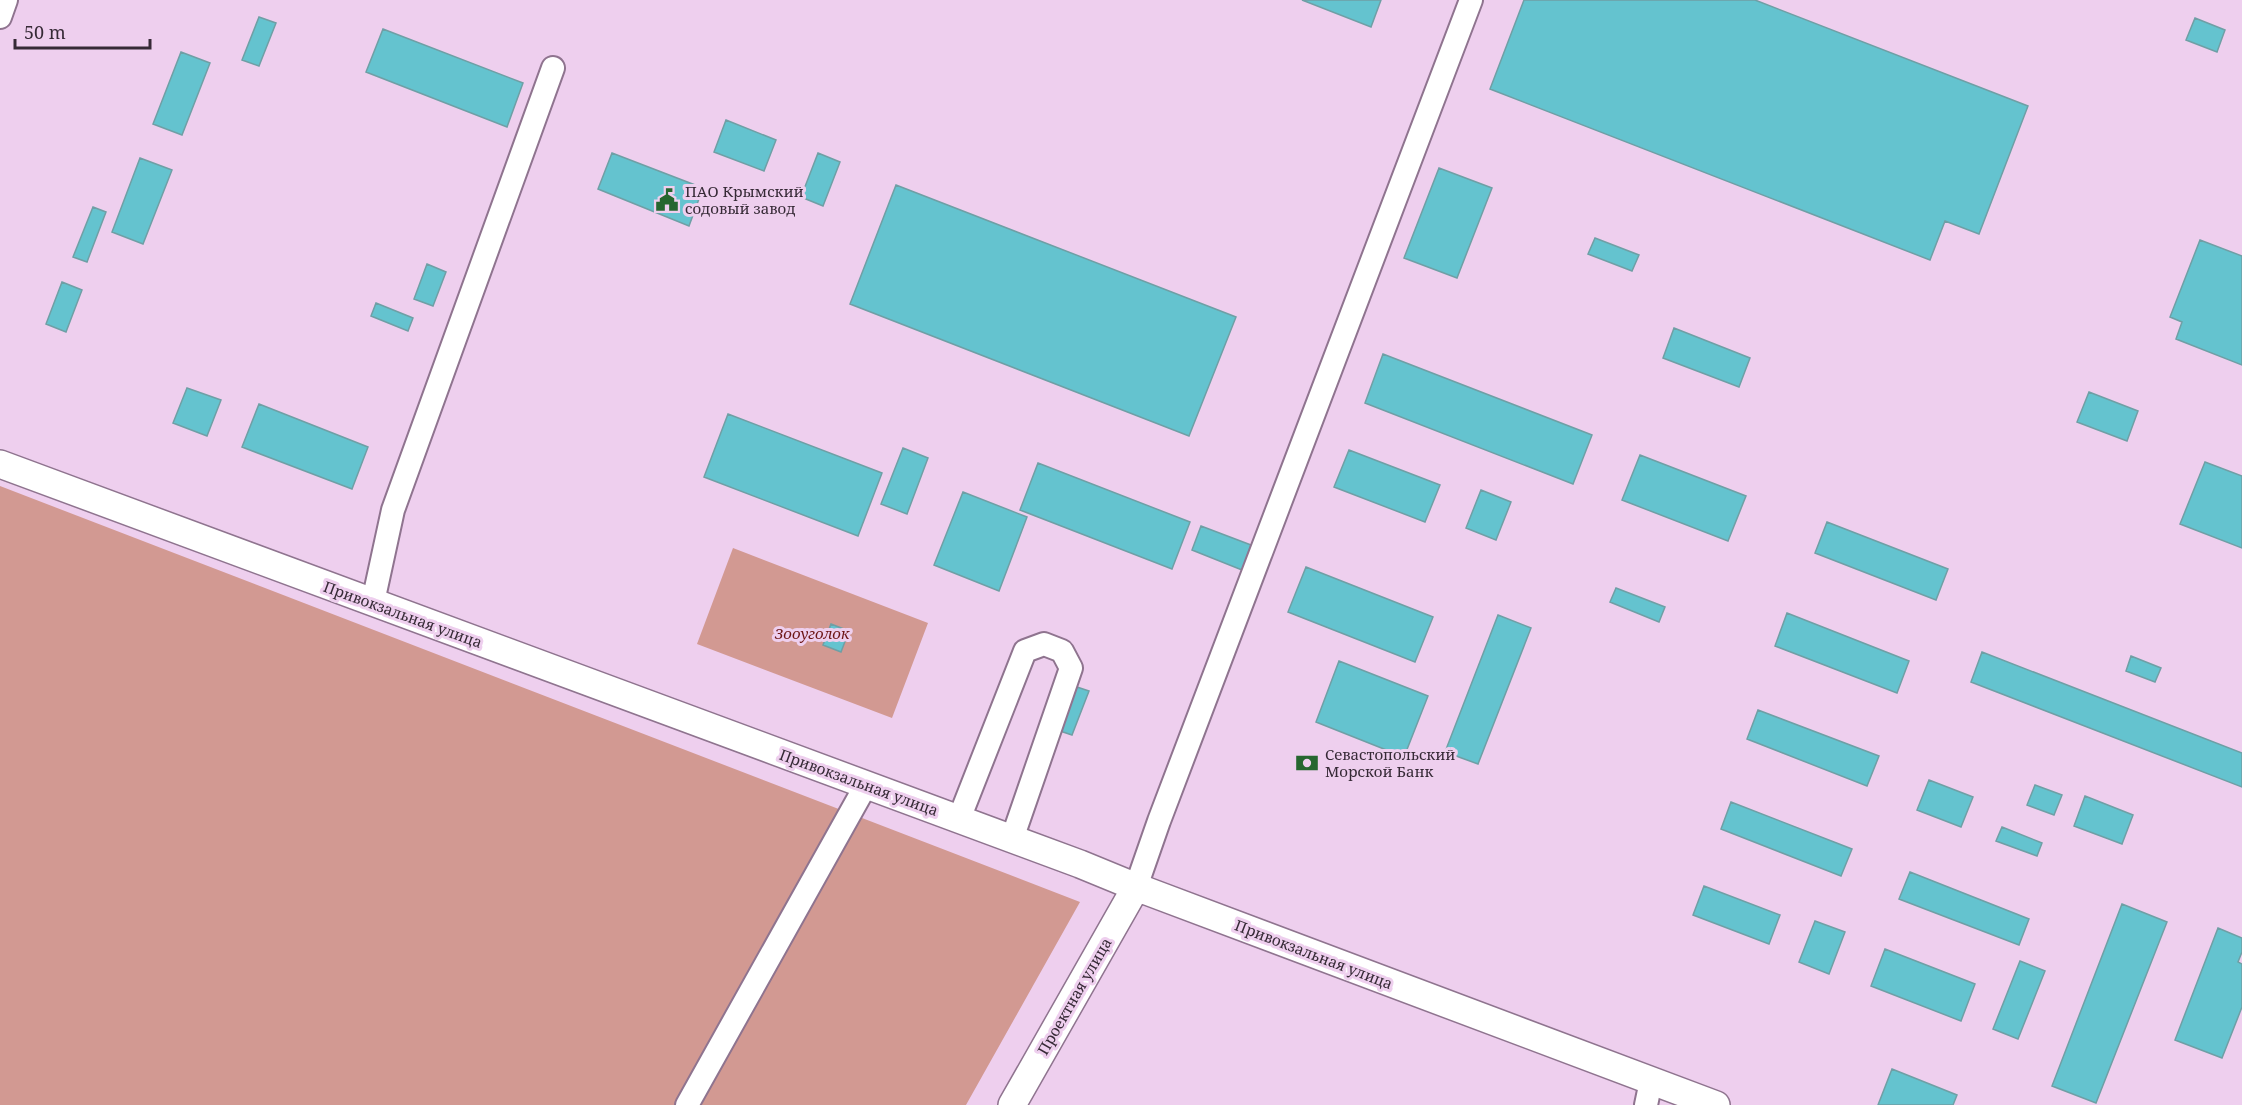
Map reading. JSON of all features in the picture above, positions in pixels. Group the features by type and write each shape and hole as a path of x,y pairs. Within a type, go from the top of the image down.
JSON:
{"main road":[{"name":"Привокзальная улица","path":"0,464 1012,839 1649,1093 1716,1105"},
{"name":"Проектная улица","path":"1012,1105 1136,887"}],"lane":[{"path":"0,17 6,0"},
{"path":"1136,887 1159,821 1471,0"},
{"path":"373,602 393,510 553,68"},
{"path":"959,819 1025,651 1044,645 1062,651 1071,668 1012,839"},
{"path":"687,1105 866,785"}],"green space":[{"path":"0,486 1080,902 966,1105 0,1105"},
{"name":"Зооуголок","path":"733,548 928,623 892,718 697,644"}],"building":[{"path":"1302,0 1381,0 1371,27"},
{"path":"1524,0 1755,0 2028,106 1979,234 1945,221 1930,260 1490,89"},
{"path":"259,17 276,23 259,66 242,60"},
{"path":"2195,18 2225,30 2217,52 2186,40"},
{"path":"383,29 523,83 507,127 366,72"},
{"path":"181,52 210,63 182,135 153,124"},
{"path":"726,120 776,140 764,171 714,152"},
{"path":"612,153 703,188 689,226 598,189"},
{"path":"818,153 840,162 823,206 801,197"},
{"path":"140,158 172,170 143,244 112,232"},
{"path":"1439,168 1492,188 1457,278 1404,258"},
{"path":"896,185 1236,317 1189,436 850,304"},
{"path":"93,207 106,212 87,262 73,257"},
{"path":"1595,238 1639,255 1632,271 1588,254"},
{"path":"2200,240 2242,256 2242,365 2176,339 2182,322 2170,317"},
{"path":"427,264 446,272 433,306 414,299"},
{"path":"62,282 82,290 66,332 46,324"},
{"path":"376,303 413,318 408,331 371,316"},
{"path":"1674,328 1750,358 1739,387 1663,358"},
{"path":"1383,354 1592,435 1573,484 1365,403"},
{"path":"187,388 221,400 207,436 173,423"},
{"path":"2089,392 2138,411 2127,441 2077,422"},
{"path":"259,404 368,447 352,489 242,447"},
{"path":"728,414 882,473 858,536 704,477"},
{"path":"903,448 928,458 907,514 881,504"},
{"path":"1349,450 1440,485 1425,522 1334,487"},
{"path":"1640,455 1746,496 1728,541 1622,500"},
{"path":"2205,462 2242,476 2242,548 2180,524"},
{"path":"1038,463 1190,522 1172,569 1020,510"},
{"path":"1481,490 1511,502 1496,540 1466,528"},
{"path":"963,492 1027,517 999,591 934,565"},
{"path":"1827,522 1948,569 1936,600 1815,553"},
{"path":"1201,526 1251,545 1242,570 1192,550"},
{"path":"1306,567 1433,617 1415,662 1288,612"},
{"path":"1616,588 1665,607 1659,622 1610,602"},
{"path":"1787,613 1909,661 1897,693 1775,646"},
{"path":"1498,615 1531,628 1478,764 1445,752"},
{"path":"831,624 849,631 841,652 823,645"},
{"path":"1982,652 2242,753 2242,787 1971,682"},
{"path":"2131,656 2161,668 2155,682 2126,671"},
{"path":"1339,661 1428,696 1404,757 1316,722"},
{"path":"1077,687 1089,691 1072,735 1060,731"},
{"path":"1758,710 1879,756 1867,786 1747,739"},
{"path":"1929,780 1973,797 1961,827 1917,810"},
{"path":"2035,785 2062,795 2054,815 2027,805"},
{"path":"2085,796 2133,815 2122,844 2074,826"},
{"path":"1731,802 1852,849 1841,876 1721,829"},
{"path":"2002,827 2042,843 2037,856 1996,841"},
{"path":"1910,872 2029,919 2019,945 1899,899"},
{"path":"1704,886 1780,915 1769,944 1693,915"},
{"path":"2122,904 2167,922 2096,1103 2052,1086"},
{"path":"1815,921 1845,932 1829,974 1799,962"},
{"path":"2218,928 2242,938 2242,952 2238,962 2242,964 2242,1007 2222,1058 2175,1040"},
{"path":"1885,949 1975,984 1961,1021 1871,986"},
{"path":"2020,961 2045,971 2018,1039 1993,1029"},
{"path":"1892,1069 1957,1095 1953,1105 1878,1105"}],"place":[{"name":"ПАО Крымский содовый завод","path":"667,200"},
{"name":"Севастопольский Морской Банк","path":"1307,763"}]}
